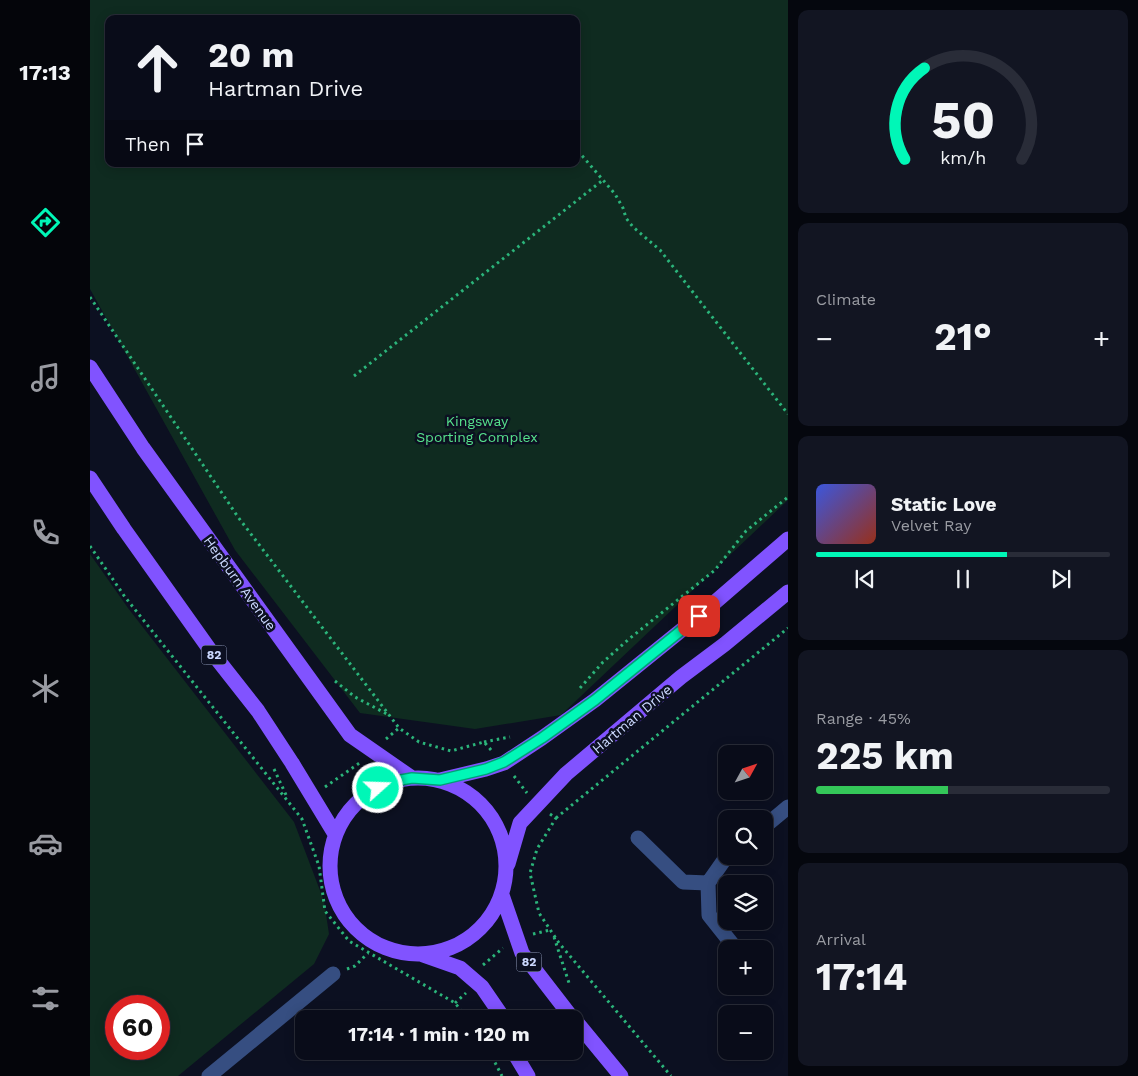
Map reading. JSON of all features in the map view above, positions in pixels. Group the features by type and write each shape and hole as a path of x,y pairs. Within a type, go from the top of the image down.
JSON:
{"main road":[{"name":"Hepburn Avenue","path":"90,367 143,448 350,735 412,778"},
{"name":"82","path":"90,478 210,650 258,711 335,834"},
{"path":"440,780 486,769 504,762 542,738 595,700 699,616 788,539"},
{"name":"Hartman Drive","path":"506,870 520,823 566,774 681,677 725,644 788,592"},
{"name":"82","path":"421,955 451,948 472,937 491,916 502,895 506,870 504,845 495,822 472,796 440,780 412,778 390,782 365,795 347,813 335,834 330,867 338,903 361,934 391,950 421,955 460,968 482,987 498,1010"},
{"name":"82","path":"502,895 522,953 567,1010"},
{"name":"82","path":"583,1030 621,1076"},
{"path":"518,1060 528,1076"}],"street":[{"path":"773,820 788,807"},
{"path":"638,838 683,882 708,883"},
{"path":"721,865 708,883 709,915 729,940"},
{"path":"209,1076 333,974"}],"path":[{"path":"580,153 615,194 626,218 633,227 660,250 788,414"},
{"path":"354,376 603,180"},
{"path":"90,297 238,517 398,728 419,742 451,750 511,737"},
{"path":"575,694 603,662 714,570 746,531 788,497"},
{"path":"90,546 124,597 302,819 319,866 326,911 349,941 455,1003 461,1010"},
{"path":"672,1076 550,930 540,913 530,872 537,849 556,818 788,628"},
{"path":"290,804 334,780 358,764 398,728"},
{"path":"484,742 504,762 536,805 556,818"},
{"path":"455,1003 467,992 471,978 478,968 503,947 522,936 550,930"},
{"path":"333,974 355,966 368,953"},
{"path":"493,1060 502,1076"}],"green space":[{"name":"Kingsway Sporting Complex","path":"90,0 788,0 788,500 561,715 475,729 360,713 235,550 90,289"},
{"path":"90,554 128,608 294,822 324,901 329,934 314,964 178,1076 90,1076"}],"route":[{"path":"378,788 390,782 412,778 440,780 486,769 504,762 542,738 595,700 699,616"}]}
